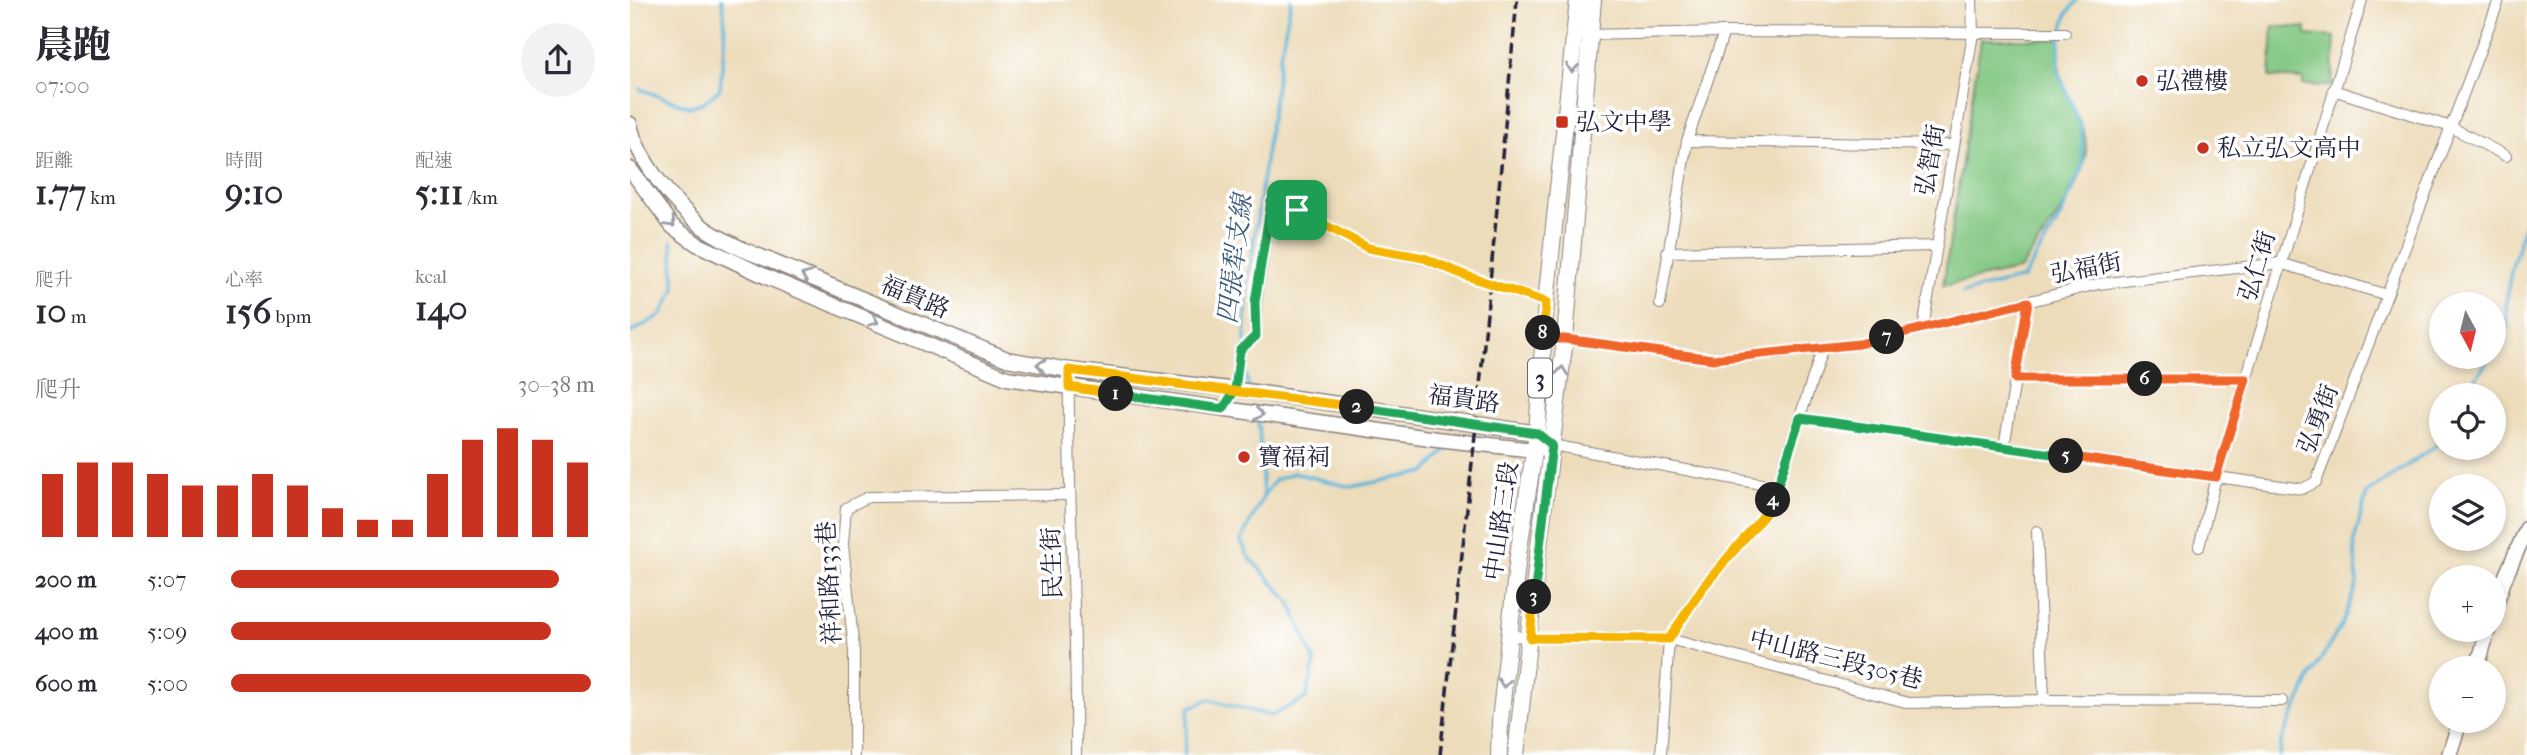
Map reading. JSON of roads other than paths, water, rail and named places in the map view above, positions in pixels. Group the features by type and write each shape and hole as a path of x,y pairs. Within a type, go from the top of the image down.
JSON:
{"main road":[{"name":"中山路三段","path":"1516,755 1565,339 1582,34 1578,0"},
{"name":"中山路三段","path":"1499,755 1518,555 1537,433 1546,302 1582,34 1593,0"}],"street":[{"name":"弘智街","path":"1923,328 1973,34 1972,0"},
{"name":"弘仁街","path":"2199,547 2216,477 2362,0"},
{"name":"弘勇街","path":"1800,418 2302,489 2316,482 2499,0"},
{"path":"1660,304 1686,141 1724,32"},
{"path":"1582,34 2064,33"},
{"path":"2333,90 2451,127 2506,156"},
{"name":"福貴路","path":"630,124 652,170 679,206 705,228 753,254 1007,359 1069,370 1259,393 1537,433"},
{"path":"1686,141 1954,145"},
{"name":"福貴路","path":"630,169 672,226 696,244 727,260 1007,378 1446,440 1534,450 1552,445"},
{"path":"1223,409 1235,390 1240,350 1256,336 1255,302 1271,202 1297,210 1368,248 1424,258 1464,275 1546,302"},
{"path":"1667,252 1937,246"},
{"name":"弘福街","path":"1543,339 1565,339 1713,359 1859,344 2098,284 2280,263 2387,295"},
{"path":"2004,447 2028,302"},
{"path":"1661,755 1669,639 1703,587 1770,508 1823,347"},
{"name":"民生街","path":"1069,370 1076,755"},
{"path":"2015,379 2246,379"},
{"path":"1537,433 1552,445 1777,487"},
{"name":"祥和路133巷","path":"853,755 853,651 843,544 846,508 868,497 1070,495"},
{"path":"2506,575 2527,528"},
{"path":"2037,531 2044,700"},
{"name":"中山路三段305巷","path":"1509,635 1530,638 1669,639 1909,703 2044,700 2282,701"},
{"path":"2449,755 2456,733"}],"waterway":[{"path":"640,89 689,107 704,102 720,89 725,33 722,0"},
{"name":"四張犁支線","path":"1245,343 1247,288 1280,56 1291,0"},
{"path":"1963,293 2023,278 2061,216 2083,164 2081,127 2058,71 2060,39 2067,14 2077,0"},
{"path":"2506,332 2508,287 2527,218"},
{"path":"630,333 661,315 675,290 672,241"},
{"name":"四張犁支線","path":"1245,351 1244,370 1249,388"},
{"path":"2473,383 2482,369"},
{"name":"四張犁支線","path":"1184,755 1189,708 1209,699 1271,716 1306,698 1315,662 1290,602 1248,556 1241,541 1263,497 1256,416"},
{"path":"1264,495 1275,480 1294,473 1351,487 1426,472 1452,444"},
{"path":"2279,755 2282,739 2311,676 2342,624 2357,584 2354,541 2367,493 2429,450"}],"railway":[{"path":"1440,755 1477,417 1517,0"}],"place":[{"name":"弘禮樓","path":"2142,81"},
{"name":"弘文中學","path":"1562,122"},
{"name":"私立弘文高中","path":"2203,148"},
{"name":"寶福祠","path":"1244,457"}]}
